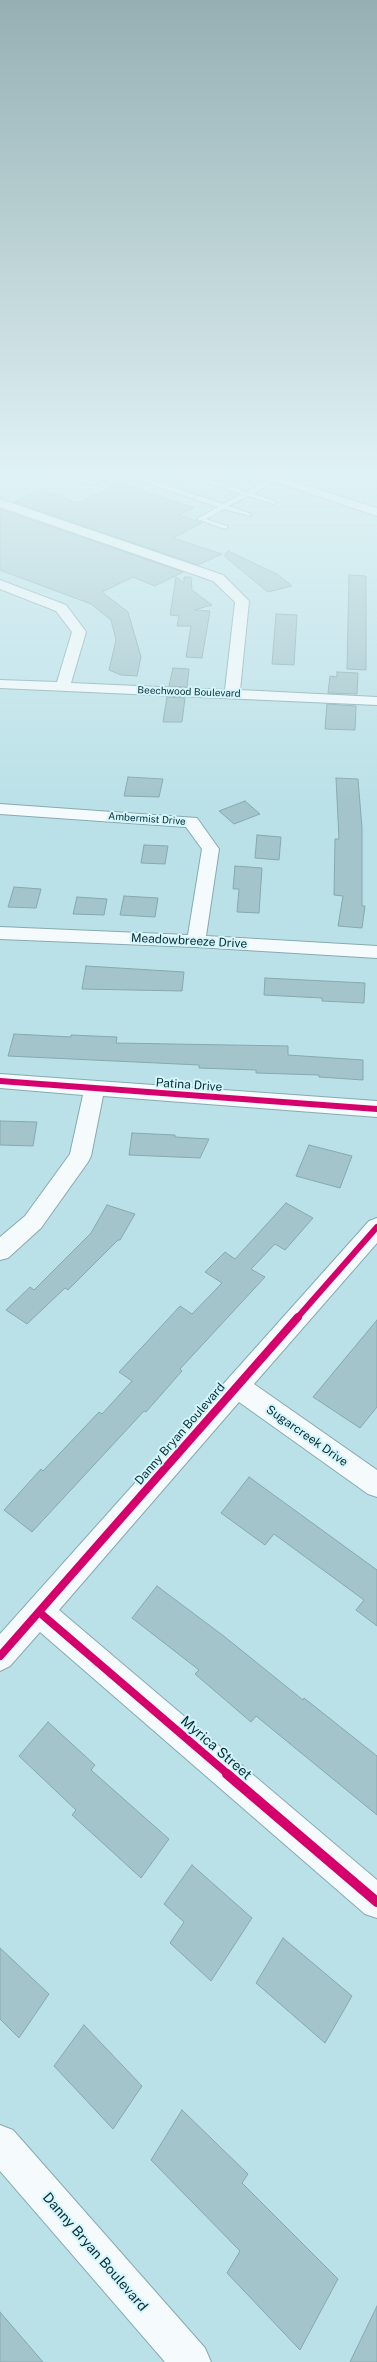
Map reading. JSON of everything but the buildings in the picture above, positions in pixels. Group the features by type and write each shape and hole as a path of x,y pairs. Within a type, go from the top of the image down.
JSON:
{"street":[{"path":"222,582 242,601 232,694"},
{"path":"0,584 61,608 79,632 63,687"},
{"name":"Beechwood Boulevard","path":"0,684 377,701"},
{"name":"Ambermist Drive","path":"0,809 191,822 211,849 196,941"},
{"name":"Meadowbreeze Drive","path":"0,933 196,941 377,952"},
{"name":"Patina Drive","path":"0,1081 377,1109"},
{"path":"0,1251 33,1222 80,1156 94,1089"},
{"name":"Danny Bryan Boulevard","path":"0,1656 377,1227"},
{"name":"Sugarcreek Drive","path":"237,1386 377,1485"},
{"name":"Myrica Street","path":"39,1612 377,1902"},
{"name":"Danny Bryan Boulevard","path":"0,2143 191,2362"}],"cycle path":[{"path":"0,1081 377,1109"},
{"path":"0,1656 377,1227"},
{"path":"39,1612 377,1902"}]}
